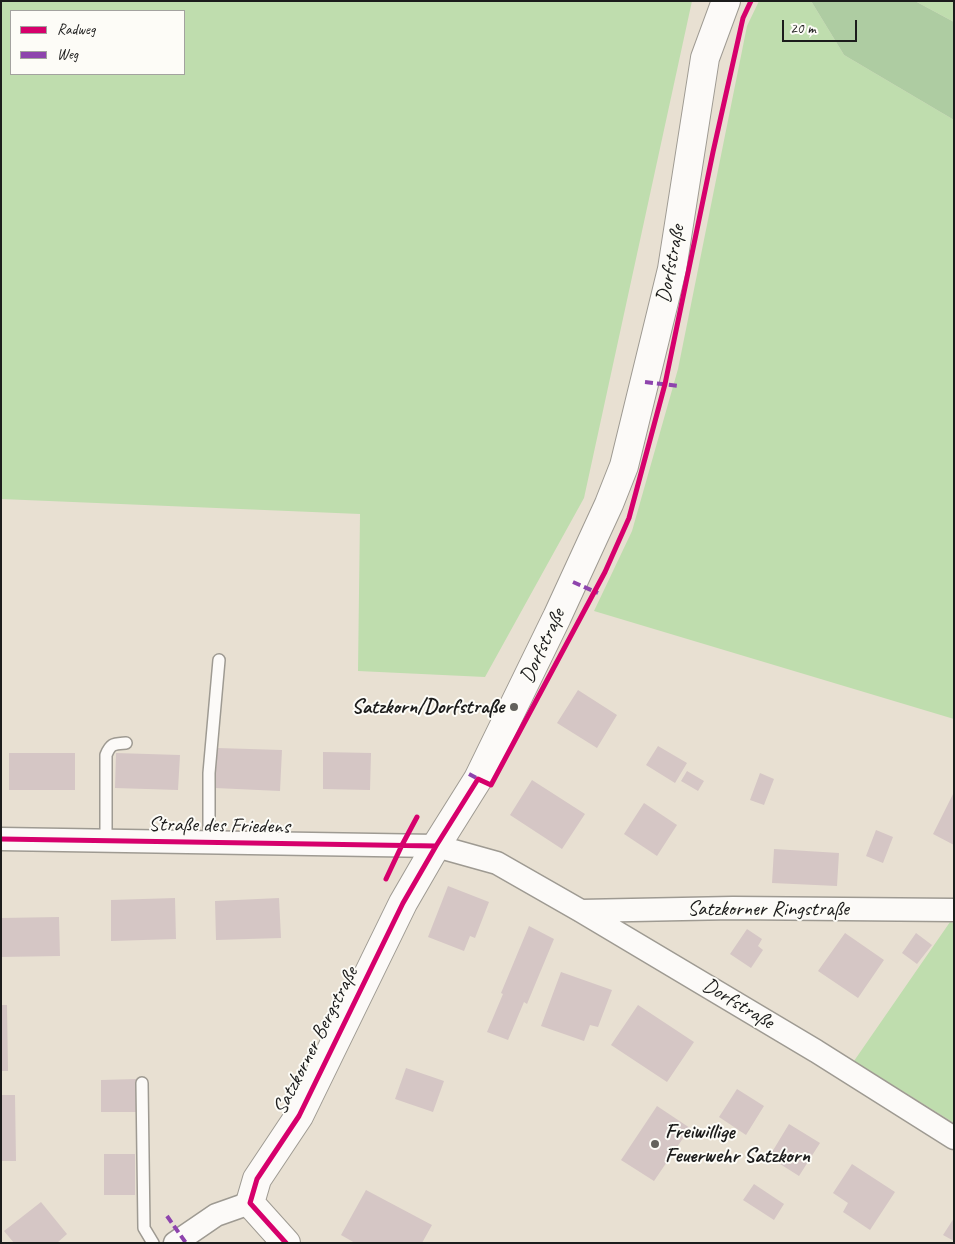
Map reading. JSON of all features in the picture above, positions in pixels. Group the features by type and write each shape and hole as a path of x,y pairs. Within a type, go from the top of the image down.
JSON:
{"street":[{"name":"Dorfstraße","path":"726,1 705,58 672,269 624,466 609,504 514,707 478,779 436,846 497,863 816,1051 954,1138"},
{"name":"Straße des Friedens","path":"1,839 436,846"},
{"name":"Satzkorner Bergstraße","path":"250,1203 257,1179 299,1116 403,903 436,846"},
{"name":"Satzkorner Ringstraße","path":"581,911 734,908 954,910"},
{"path":"175,1243 216,1215 250,1203 286,1243"}],"lane":[{"path":"209,842 209,773 219,660"},
{"path":"106,840 106,755 109,748 114,744 126,743"},
{"path":"142,1083 144,1228 153,1243"}],"green space":[{"path":"1,1 692,1 584,498 485,677 358,671 360,514 1,499"},
{"path":"759,1 811,1 844,55 954,120 954,719 594,611 632,531 678,369 747,26"},
{"path":"811,1 915,1 954,22 954,120 844,55"},
{"path":"915,1 954,1 954,22"},
{"path":"950,922 954,923 954,1123 854,1061"}],"building":[{"path":"578,690 617,715 597,748 557,723"},
{"path":"658,746 687,763 675,783 646,765"},
{"path":"217,748 282,750 280,791 215,788"},
{"path":"323,752 371,753 370,790 323,789"},
{"path":"9,753 75,753 75,790 9,790"},
{"path":"116,753 180,755 178,790 115,788"},
{"path":"687,771 704,781 698,791 681,781"},
{"path":"760,773 774,779 764,805 750,800"},
{"path":"532,780 585,814 562,849 510,815"},
{"path":"954,792 954,845 933,834"},
{"path":"644,803 677,825 657,856 624,834"},
{"path":"876,830 893,837 883,863 866,856"},
{"path":"774,849 839,853 837,886 772,883"},
{"path":"448,886 489,902 475,938 470,936 464,951 428,937"},
{"path":"175,898 176,939 111,941 111,900"},
{"path":"279,898 281,938 216,940 215,901"},
{"path":"59,917 60,956 1,957 1,918"},
{"path":"529,926 554,939 527,1004 524,1002 508,1040 487,1032"},
{"path":"747,929 762,939 758,946 763,950 751,968 730,954"},
{"path":"845,933 884,960 858,998 818,971"},
{"path":"916,933 932,945 917,964 902,953"},
{"path":"561,972 612,990 598,1027 590,1025 584,1041 541,1026"},
{"path":"1,1005 7,1005 8,1071 1,1071"},
{"path":"638,1005 694,1042 667,1082 611,1045"},
{"path":"406,1068 444,1081 433,1112 395,1099"},
{"path":"136,1079 136,1112 101,1112 101,1080"},
{"path":"737,1089 764,1106 746,1135 719,1117"},
{"path":"1,1095 15,1095 16,1161 1,1161"},
{"name":"Freiwillige Feuerwehr Satzkorn","path":"657,1106 690,1128 654,1181 621,1160"},
{"path":"789,1124 820,1143 799,1176 769,1157"},
{"path":"104,1154 135,1154 135,1195 104,1195"},
{"path":"852,1164 895,1192 870,1230 843,1212 848,1203 833,1193"},
{"path":"754,1184 784,1204 774,1220 743,1200"},
{"path":"366,1190 432,1225 422,1243 355,1243 341,1235"},
{"path":"41,1202 67,1234 57,1243 14,1243 4,1231"},
{"path":"954,1218 954,1241 943,1235"}],"marked path":[{"path":"645,382 679,386"},
{"path":"573,582 598,593"},
{"path":"469,774 482,781"},
{"path":"167,1216 186,1243"}],"cycle path":[{"path":"286,1243 250,1203 257,1179 299,1116 403,903 436,846 478,779 491,785 605,572 629,518 665,384 743,18 751,1"},
{"path":"386,879 417,817"},
{"path":"1,839 436,846"}],"place":[{"name":"Satzkorn/Dorfstraße","path":"514,707"},
{"name":"Freiwillige Feuerwehr Satzkorn","path":"655,1144"}]}
